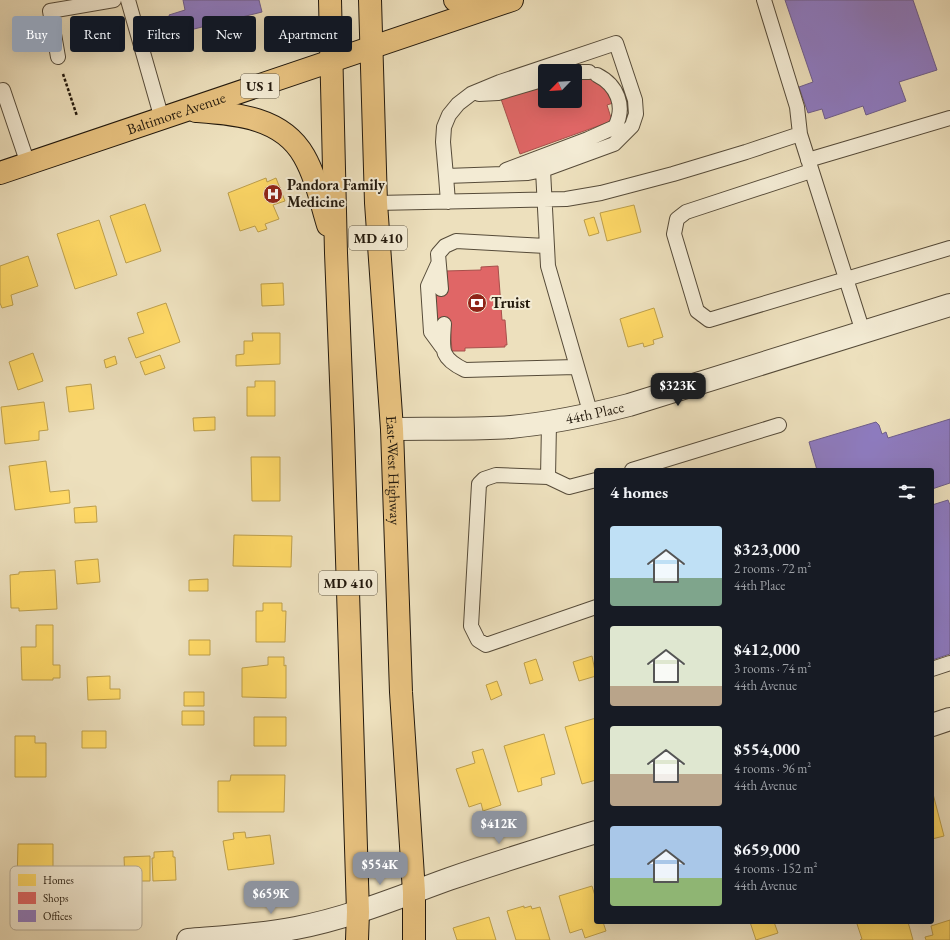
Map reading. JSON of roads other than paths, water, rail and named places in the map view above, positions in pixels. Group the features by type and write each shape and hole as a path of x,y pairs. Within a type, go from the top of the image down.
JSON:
{"main road":[{"name":"MD 410","path":"330,0 336,253 358,912 357,940"},
{"name":"East-West Highway","path":"370,0 370,48 376,203 392,429 401,692 414,892 414,940"},
{"path":"455,0 503,3"},
{"name":"Baltimore Avenue","path":"0,173 503,3"},
{"path":"187,111 223,113 249,117 271,124 289,138 304,155 314,177 336,253"}],"street":[{"name":"44th Place","path":"392,429 492,428 549,423 591,415 629,405 950,305"},
{"path":"934,724 950,719"},
{"path":"188,940 274,932 311,925 358,912 594,833"}],"lane":[{"path":"58,57 49,6 114,0"},
{"path":"128,0 162,119"},
{"path":"764,0 797,107 800,134 809,165 863,332"},
{"path":"446,176 528,173 543,170 614,144 632,126 636,114 635,100 616,43 500,82 471,94 458,104 449,115 444,127 443,142 448,202"},
{"path":"494,174 588,139 615,127 620,108 617,92 607,80 587,73"},
{"path":"471,94 498,93 538,81"},
{"path":"0,91 3,90 28,164"},
{"path":"950,118 809,165 686,212 677,219 674,234 697,311 709,320 846,281 950,248"},
{"path":"376,203 566,199 601,193 674,174 800,134"},
{"path":"543,170 548,266 591,415"},
{"path":"441,289 438,254 445,246 456,241 546,246"},
{"path":"439,262 428,286 431,332 442,347"},
{"path":"444,324 442,347 444,355 452,363 466,370 576,367"},
{"path":"548,477 549,423"},
{"path":"639,468 779,425"},
{"path":"594,481 569,487 548,477 496,475 484,479 479,484 471,626 478,640 486,645 594,608"},
{"path":"934,668 950,663"}],"place":[{"name":"Pandora Family Medicine","path":"273,194"},
{"name":"Truist","path":"477,303"}]}
